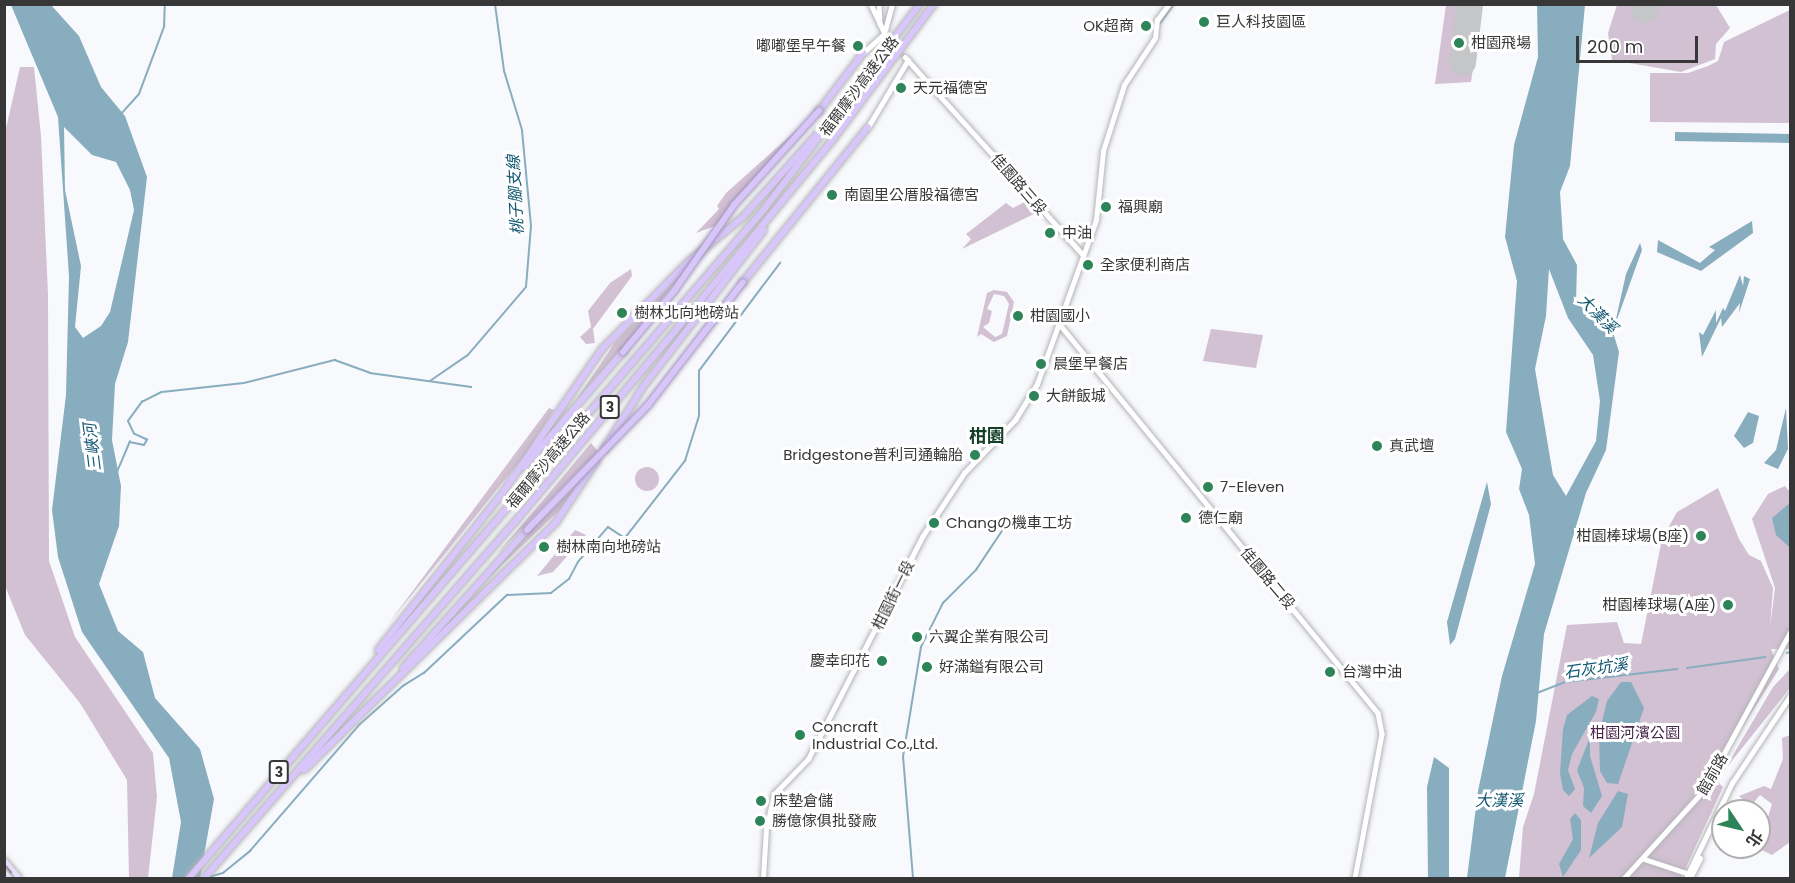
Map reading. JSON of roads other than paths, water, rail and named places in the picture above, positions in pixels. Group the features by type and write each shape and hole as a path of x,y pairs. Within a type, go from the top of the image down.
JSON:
{"highway":[{"name":"福爾摩沙高速公路","path":"189,879 362,672 765,208 920,4"},
{"name":"福爾摩沙高速公路","path":"204,879 514,523 831,142 934,4"},
{"path":"362,672 503,492 674,291 734,205 819,111 863,53"},
{"path":"503,492 602,349 689,261 743,217 854,92"},
{"path":"379,696 527,530 648,405 743,282 868,127"},
{"path":"274,800 556,522 643,387 831,142"}],"main road":[{"path":"4,860 19,879"},
{"path":"4,872 10,879"}],"street":[{"path":"872,4 885,36"},
{"path":"879,4 880,27"},
{"path":"863,53 885,36 892,4"},
{"path":"1061,326 1096,220 1103,151 1124,85 1155,38 1157,20 1168,4"},
{"name":"佳園路三段","path":"868,127 907,58 1083,255"},
{"name":"佳園路二段","path":"1061,326 1378,713 1382,734 1355,879"},
{"name":"柑園街一段","path":"763,879 763,851 774,794 808,759 922,537 964,473 1018,416 1061,326"},
{"name":"館前路","path":"1624,879 1704,790 1791,633"},
{"path":"1644,859 1689,876 1729,789 1749,755 1791,696"}],"water":[{"name":"三峽河","path":"11,5 51,5 79,36 101,87 125,116 147,177 128,342 115,384 112,440 121,486 119,526 99,584 118,631 143,652 155,698 200,749 214,799 200,878 172,878 181,822 169,758 82,632 58,557 52,510 66,395 69,276 58,117","holes":["64,127 92,155 116,162 130,190 134,210 110,312 101,326 83,338 75,327 81,266 65,190"]},
{"path":"1537,5 1585,5 1570,166 1560,192 1563,239 1577,265 1576,303 1612,329 1619,352 1606,450 1586,493 1544,634 1536,721 1505,878 1467,878 1478,791 1502,676 1535,564 1529,515 1519,489 1522,469 1506,432 1517,281 1505,237 1514,145 1538,57","holes":["1549,269 1568,318 1593,355 1600,401 1596,441 1566,496 1553,475 1535,369 1546,316"]},
{"path":"1675,132 1790,134 1790,143 1675,141"},
{"path":"1752,221 1753,233 1701,271 1657,252 1658,240 1700,263 1715,250 1709,247"},
{"path":"1640,243 1642,250 1614,328 1626,274"},
{"path":"1740,275 1743,286 1744,276 1750,279 1739,313 1740,303 1722,327 1721,318 1702,357 1699,332 1703,335 1716,310 1716,323 1723,308 1725,311"},
{"path":"1786,408 1788,449 1778,469 1764,463 1776,450"},
{"path":"1748,412 1759,416 1753,443 1744,448 1734,436"},
{"path":"1487,482 1491,504 1455,639 1450,645 1447,622"},
{"path":"1790,503 1790,548 1776,535 1772,518"},
{"path":"1621,682 1631,682 1644,708 1618,784 1607,783 1600,771 1599,734 1607,701"},
{"path":"1592,696 1599,699 1596,712 1572,754 1568,770 1575,789 1569,796 1563,790 1560,774 1563,729 1567,715"},
{"path":"1590,737 1590,756 1602,796 1591,813 1583,806 1584,788 1577,770"},
{"name":"大漢溪","path":"1434,757 1449,768 1449,878 1428,878 1427,787"},
{"path":"1618,791 1628,794 1622,827 1589,858 1598,823"},
{"path":"1575,813 1581,820 1581,850 1563,877 1559,864 1573,839 1570,819"}],"waterway":[{"path":"122,113 139,94 164,27 165,4"},
{"name":"桃子腳支線","path":"430,381 468,355 526,287 531,226 522,130 504,71 495,4"},
{"path":"1160,24 1174,4"},
{"path":"209,877 223,873 250,851 359,725 403,686 424,673 507,595 551,593 569,579 578,562 608,527 625,538 685,461 699,416 699,371 780,263"},
{"path":"117,472 130,442 144,445 147,440 134,434 128,421 142,402 162,392 244,383 335,360 370,373 471,387"},
{"path":"913,878 903,757 921,647 943,603 976,570 1006,525"},
{"name":"石灰坑溪","path":"1687,668 1765,657"},
{"name":"石灰坑溪","path":"1537,693 1565,682 1677,669"}],"tunnel":[{"path":"889,40 905,57"}],"railway":[{"path":"4,864 16,878"}],"place":[{"name":"巨人科技園區","path":"1204,22"},
{"name":"OK超商","path":"1146,26"},
{"name":"柑園飛場","path":"1459,43"},
{"name":"嘟嘟堡早午餐","path":"858,46"},
{"name":"天元福德宮","path":"901,88"},
{"name":"南園里公厝股福德宮","path":"832,195"},
{"name":"福興廟","path":"1106,207"},
{"name":"中油","path":"1050,233"},
{"name":"全家便利商店","path":"1088,265"},
{"name":"樹林北向地磅站","path":"622,313"},
{"name":"柑園國小","path":"1018,316"},
{"name":"晨堡早餐店","path":"1041,364"},
{"name":"大餅飯城","path":"1034,396"},
{"name":"真武壇","path":"1377,446"},
{"name":"Bridgestone普利司通輪胎","path":"975,455"},
{"name":"7-Eleven","path":"1208,487"},
{"name":"德仁廟","path":"1186,518"},
{"name":"Changの機車工坊","path":"934,523"},
{"name":"柑園棒球場(B座)","path":"1701,536"},
{"name":"樹林南向地磅站","path":"544,547"},
{"name":"柑園棒球場(A座)","path":"1728,605"},
{"name":"六翼企業有限公司","path":"917,637"},
{"name":"慶幸印花","path":"882,661"},
{"name":"好滿鎰有限公司","path":"927,667"},
{"name":"台灣中油","path":"1330,672"},
{"name":"Concraft Industrial Co.,Ltd.","path":"800,735"},
{"name":"床墊倉儲","path":"761,801"},
{"name":"勝億傢俱批發廠","path":"760,821"}],"district":[{"name":"柑園","path":"987,436"}],"park label":[{"name":"柑園河濱公園","path":"1635,733"}]}
